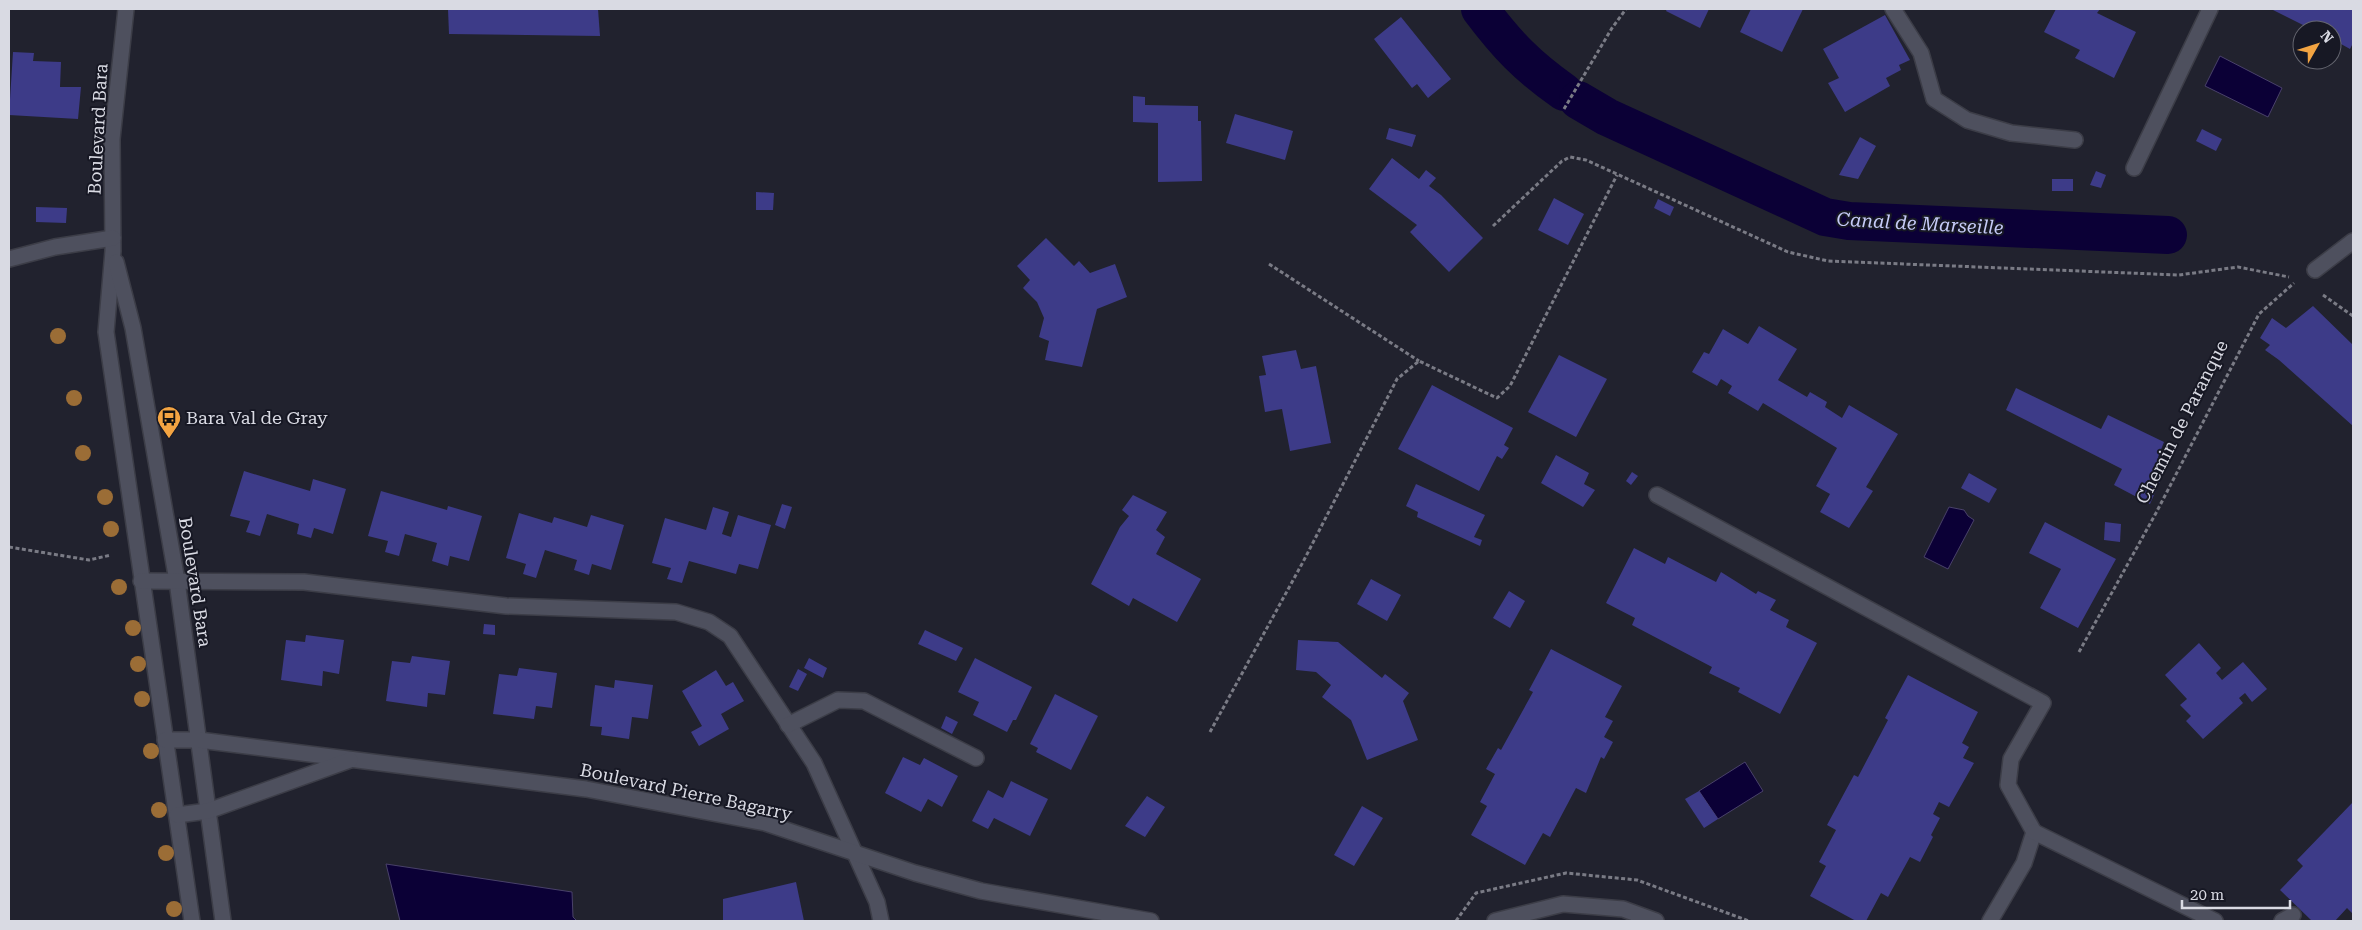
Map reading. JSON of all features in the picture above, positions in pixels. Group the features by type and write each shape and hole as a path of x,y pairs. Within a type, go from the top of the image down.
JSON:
{"street":[{"name":"Boulevard Bara","path":"126,9 112,139 113,245 106,332 192,921"},
{"path":"1893,9 1921,53 1934,99 1968,120 2011,133 2075,140"},
{"path":"2134,168 2210,9"},
{"path":"2315,270 2353,241"},
{"name":"Boulevard Bara","path":"113,245 133,328 177,581 223,921"},
{"path":"9,259 55,247 113,245"},
{"path":"1657,495 2043,703 2011,759 2008,785 2034,832 2215,921"},
{"path":"141,581 304,582 506,606 676,612 709,622 730,636 814,763 877,902 881,921"},
{"path":"788,724 838,700 864,701 976,758"},
{"name":"Boulevard Pierre Bagarry","path":"166,740 198,740 586,788 765,824 915,873 981,890 1151,921"},
{"name":"Boulevard Pierre Bagarry","path":"177,815 208,811 354,759"},
{"path":"1990,921 2024,863 2034,832"},
{"path":"1495,921 1563,904 1623,908 1656,921"}],"path":[{"path":"1564,109 1612,28 1626,9"},
{"path":"1269,264 1419,361 1497,398 1510,386 1617,175 1586,160 1570,157 1562,161 1493,226"},
{"name":"Chemin de Paranque","path":"1617,175 1788,252 1828,261 2179,275 2238,267 2299,279 2259,314 2156,513 2079,652"},
{"path":"2322,295 2353,316"},
{"path":"1210,732 1303,562 1397,379 1419,361"},
{"path":"9,547 89,560 137,551"}],"shaded area":[{"path":"2220,56 2282,88 2268,117 2205,86"},
{"path":"1949,507 1964,510 1974,520 1948,569 1924,557"},
{"path":"1745,762 1763,791 1718,819 1699,791"},
{"path":"386,864 572,892 573,917 577,921 400,921"}],"building":[{"path":"448,9 598,9 600,36 449,34"},
{"path":"1667,9 1709,9 1700,28 1666,11"},
{"path":"1751,9 1803,9 1782,52 1740,32"},
{"path":"2056,9 2100,9 2097,13 2136,32 2114,78 2075,58 2080,50 2044,32"},
{"path":"2271,9 2353,9 2353,43 2350,49 2342,45 2342,20 2293,20"},
{"path":"1885,15 1910,60 1899,65 1901,70 1886,78 1890,86 1845,112 1828,83 1839,78 1823,49"},
{"path":"1401,17 1451,79 1428,98 1417,84 1412,88 1374,39"},
{"path":"13,52 34,53 33,61 61,62 60,87 81,87 78,119 9,115"},
{"path":"1133,96 1145,97 1145,105 1198,106 1198,121 1201,121 1202,181 1158,182 1158,123 1133,122"},
{"path":"1235,114 1293,131 1285,160 1226,143"},
{"path":"1389,128 1416,135 1412,147 1386,139"},
{"path":"2202,129 2222,139 2216,151 2196,141"},
{"path":"1860,137 1876,146 1858,179 1839,175"},
{"path":"1392,158 1419,179 1426,170 1436,178 1429,186 1441,195 1483,238 1449,272 1410,232 1417,225 1369,189"},
{"path":"2096,171 2106,175 2101,188 2090,185"},
{"path":"2052,179 2073,179 2073,191 2052,191"},
{"path":"756,192 774,193 773,210 756,210"},
{"path":"1554,198 1584,214 1568,245 1538,230"},
{"path":"1658,199 1674,207 1670,216 1654,208"},
{"path":"36,207 67,208 66,223 36,222"},
{"path":"1046,238 1074,266 1079,261 1090,273 1115,264 1127,297 1097,309 1082,367 1045,360 1049,341 1039,337 1044,318 1037,302 1023,288 1030,280 1017,266"},
{"path":"2313,306 2353,345 2353,426 2279,360 2265,350 2270,345 2260,338 2272,318 2286,328"},
{"path":"1759,326 1797,349 1778,380 1807,397 1810,392 1827,402 1825,407 1842,418 1849,405 1898,434 1866,487 1873,491 1849,528 1820,512 1830,494 1816,486 1837,448 1763,403 1758,411 1728,393 1732,386 1721,379 1717,386 1692,372 1704,352 1709,354 1723,329 1748,344"},
{"path":"1296,350 1301,369 1316,366 1331,443 1290,451 1282,409 1265,412 1259,376 1266,375 1262,356"},
{"path":"1559,355 1607,379 1576,437 1528,412"},
{"path":"1432,385 1513,428 1504,445 1509,448 1502,459 1497,456 1479,491 1398,449"},
{"path":"2016,388 2101,429 2108,415 2164,442 2158,457 2168,463 2150,504 2114,485 2122,469 2006,410"},
{"path":"1556,455 1589,473 1584,484 1595,490 1583,507 1541,483"},
{"path":"244,471 310,491 313,479 346,489 333,534 314,528 311,538 297,534 299,524 267,514 260,536 246,532 250,521 230,516"},
{"path":"1632,472 1638,476 1631,485 1626,481"},
{"path":"1969,473 1997,489 1989,503 1961,488"},
{"path":"1416,484 1485,515 1474,537 1482,540 1480,546 1417,517 1418,512 1406,506"},
{"path":"381,491 447,510 448,506 482,516 469,561 450,556 448,566 432,561 437,543 405,534 399,556 385,552 388,541 368,536"},
{"path":"1133,495 1167,512 1156,530 1165,537 1156,554 1201,579 1177,622 1133,598 1129,606 1091,584 1120,527 1129,516 1122,510"},
{"path":"782,504 792,507 785,529 775,525"},
{"path":"713,507 729,512 722,534 731,537 738,515 771,525 758,569 739,564 736,574 689,561 682,583 667,579 671,568 652,563 665,518 706,530"},
{"path":"519,513 552,523 554,517 587,527 591,515 624,525 611,570 592,564 589,575 574,570 577,560 545,550 536,578 523,574 526,564 506,558"},
{"path":"2045,522 2116,559 2078,628 2040,608 2061,569 2029,553"},
{"path":"2105,522 2121,524 2120,542 2104,540"},
{"path":"1634,548 1665,564 1668,557 1716,582 1721,572 1756,594 1758,591 1776,600 1770,610 1789,620 1786,627 1817,643 1780,714 1738,692 1740,688 1709,673 1712,667 1632,625 1635,618 1606,603"},
{"path":"1371,579 1401,595 1387,621 1357,604"},
{"path":"1509,591 1525,601 1510,628 1493,618"},
{"path":"484,624 495,625 495,635 483,634"},
{"path":"925,630 963,648 956,661 918,644"},
{"path":"306,635 344,640 339,674 323,671 322,686 281,680 286,640 305,642"},
{"path":"1298,640 1338,642 1382,678 1385,674 1409,693 1403,701 1418,740 1367,760 1351,720 1322,697 1331,685 1316,672 1296,670"},
{"path":"2199,643 2221,668 2216,673 2222,680 2243,662 2267,689 2252,702 2245,693 2239,698 2243,703 2203,739 2186,721 2191,716 2180,705 2187,699 2165,675"},
{"path":"1551,649 1622,686 1605,717 1613,721 1604,737 1613,742 1604,759 1601,757 1586,793 1576,788 1550,837 1543,833 1525,865 1471,835 1487,806 1480,802 1495,774 1486,769 1498,748 1501,750 1533,692 1529,690"},
{"path":"412,656 450,661 445,695 428,693 427,707 386,701 392,661 410,663"},
{"path":"809,658 827,668 823,678 804,668"},
{"path":"975,658 1032,687 1016,720 1013,720 1007,732 973,715 979,702 958,692"},
{"path":"519,668 557,673 552,708 536,706 534,719 493,714 499,674 517,676"},
{"path":"798,669 807,674 798,691 789,687"},
{"path":"716,670 726,686 733,682 744,701 721,714 729,729 699,746 691,732 702,726 682,691"},
{"path":"1908,675 1978,712 1962,743 1969,747 1963,758 1974,763 1949,807 1939,802 1933,814 1940,818 1920,862 1910,857 1888,897 1881,893 1866,921 1856,921 1810,896 1826,866 1819,862 1836,830 1827,825 1854,775 1858,777 1888,720 1885,718"},
{"path":"615,680 653,685 648,719 632,717 629,739 601,735 602,727 590,726 595,685 614,688"},
{"path":"1055,694 1098,716 1071,770 1036,752 1038,748 1030,744"},
{"path":"946,716 958,722 952,734 941,728"},
{"path":"903,757 920,765 924,758 958,776 942,807 928,799 921,812 885,793"},
{"path":"1011,781 1048,799 1030,836 994,818 988,829 972,821 988,790 1003,798"},
{"path":"1699,791 1718,819 1704,828 1685,799"},
{"path":"1147,796 1165,807 1145,837 1125,826"},
{"path":"2353,802 2353,914 2347,908 2335,921 2312,921 2280,890 2303,866 2297,860"},
{"path":"1362,806 1383,818 1354,866 1334,855"},
{"path":"796,882 804,921 723,921 723,899"}],"waterway":[{"name":"Canal de Marseille","path":"1480,9 1499,34 1518,54 1564,92"},
{"name":"Canal de Marseille","path":"1578,100 1607,117 1825,217 1849,221 2168,235"}],"place":[{"name":"Bara Val de Gray","path":"169,439"}]}
